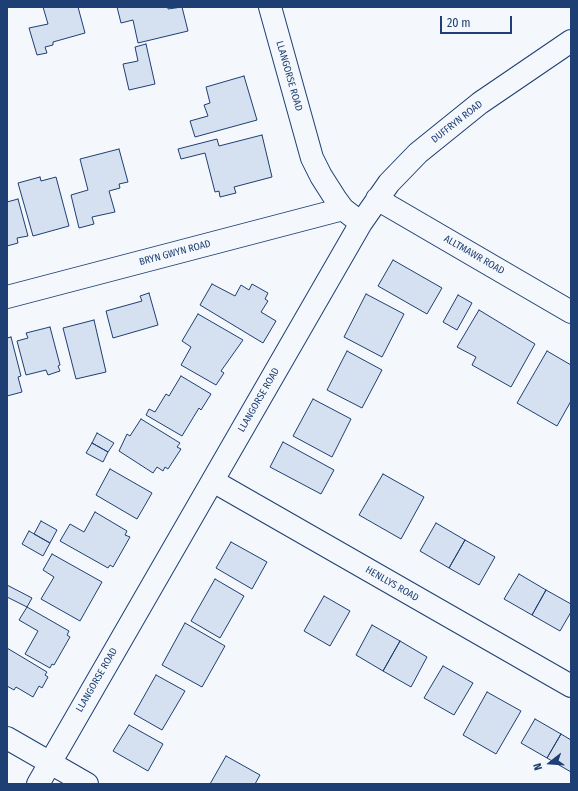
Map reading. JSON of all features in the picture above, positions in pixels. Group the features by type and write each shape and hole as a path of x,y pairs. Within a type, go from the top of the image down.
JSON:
{"street":[{"name":"LLANGORSE ROAD","path":"38,784 361,222 343,209 321,176 312,158 270,7"},
{"name":"DUFFRYN ROAD","path":"361,222 402,168 480,103 571,41"},
{"name":"ALLTMAWR ROAD","path":"377,199 571,312"},
{"name":"BRYN GWYN ROAD","path":"7,297 343,209"},
{"name":"HENLLYS ROAD","path":"213,481 571,686"},
{"path":"7,738 87,784"}],"building":[{"path":"43,7 78,7 85,33 53,42 53,45 45,47 47,53 37,55 29,28 48,24"},
{"path":"117,7 168,7 168,9 182,7 188,31 138,43 133,20 121,23"},
{"path":"146,44 155,84 129,90 123,64 138,61 135,47"},
{"path":"244,76 257,120 195,137 190,121 208,116 204,105 210,103 206,87"},
{"path":"262,135 272,177 234,187 236,193 220,197 219,191 215,192 205,153 181,159 178,149 217,139 219,146"},
{"path":"119,149 128,182 119,184 120,188 109,191 115,212 92,217 94,224 79,228 71,195 88,190 80,159"},
{"path":"40,177 41,181 56,177 69,226 33,236 18,183"},
{"path":"18,199 28,236 17,238 18,243 7,246 7,202"},
{"path":"393,260 442,288 427,314 378,286"},
{"path":"212,284 235,296 241,285 249,290 252,284 268,293 265,299 268,301 261,312 276,321 263,343 200,305"},
{"path":"149,293 158,325 113,338 106,311 142,301 140,296"},
{"path":"366,294 404,314 382,357 344,337"},
{"path":"458,295 472,303 457,330 443,322"},
{"path":"479,310 535,344 511,387 472,365 476,357 457,347"},
{"path":"198,314 243,340 221,371 224,373 216,385 181,365 191,347 182,341"},
{"path":"94,320 106,372 76,379 63,328"},
{"path":"50,327 60,365 58,366 60,371 48,375 46,370 26,375 17,341 28,338 26,333"},
{"path":"11,337 21,376 18,377 22,392 7,396 7,338"},
{"path":"347,351 382,370 362,408 327,390"},
{"path":"547,351 571,365 571,401 557,426 517,403"},
{"path":"181,376 211,394 201,410 199,408 182,436 146,415 149,409 155,412 166,394 169,396"},
{"path":"313,399 351,419 332,457 293,436"},
{"path":"141,419 180,443 177,447 181,449 168,469 165,467 163,471 157,467 153,473 119,451 127,434 130,436"},
{"path":"97,433 114,443 108,452 92,443"},
{"path":"283,442 334,470 321,494 270,467"},
{"path":"92,443 108,452 103,462 86,453"},
{"path":"110,469 152,493 137,519 96,495"},
{"path":"383,474 424,497 401,539 359,515"},
{"path":"95,512 127,531 125,535 130,537 113,567 110,565 108,568 60,541 70,524 84,532"},
{"path":"41,521 57,530 50,543 34,534"},
{"path":"436,523 465,540 449,568 420,551"},
{"path":"29,531 50,543 43,556 22,544"},
{"path":"465,540 495,557 479,585 449,568"},
{"path":"231,542 267,562 252,589 216,568"},
{"path":"52,554 102,582 80,621 41,599 54,577 43,570"},
{"path":"519,574 546,590 532,615 504,599"},
{"path":"215,579 244,596 220,638 191,621"},
{"path":"7,585 32,598 27,607 7,597"},
{"path":"546,590 571,604 571,612 560,631 532,615"},
{"path":"324,596 350,611 330,646 304,631"},
{"path":"27,607 69,631 67,635 70,637 54,665 52,664 50,668 25,654 38,631 19,620"},
{"path":"185,623 225,646 202,687 162,665"},
{"path":"372,625 400,641 383,671 356,655"},
{"path":"400,641 427,657 411,687 383,671"},
{"path":"7,648 47,672 45,675 48,677 42,688 39,686 33,697 16,687 14,690 7,686"},
{"path":"443,666 473,683 454,715 424,698"},
{"path":"156,675 185,691 162,730 134,714"},
{"path":"487,692 521,711 496,754 463,735"},
{"path":"535,719 561,734 547,758 521,743"},
{"path":"129,725 163,744 148,771 113,751"},
{"path":"561,734 571,740 571,772 547,758"},
{"path":"226,756 260,775 255,784 210,784"}]}
